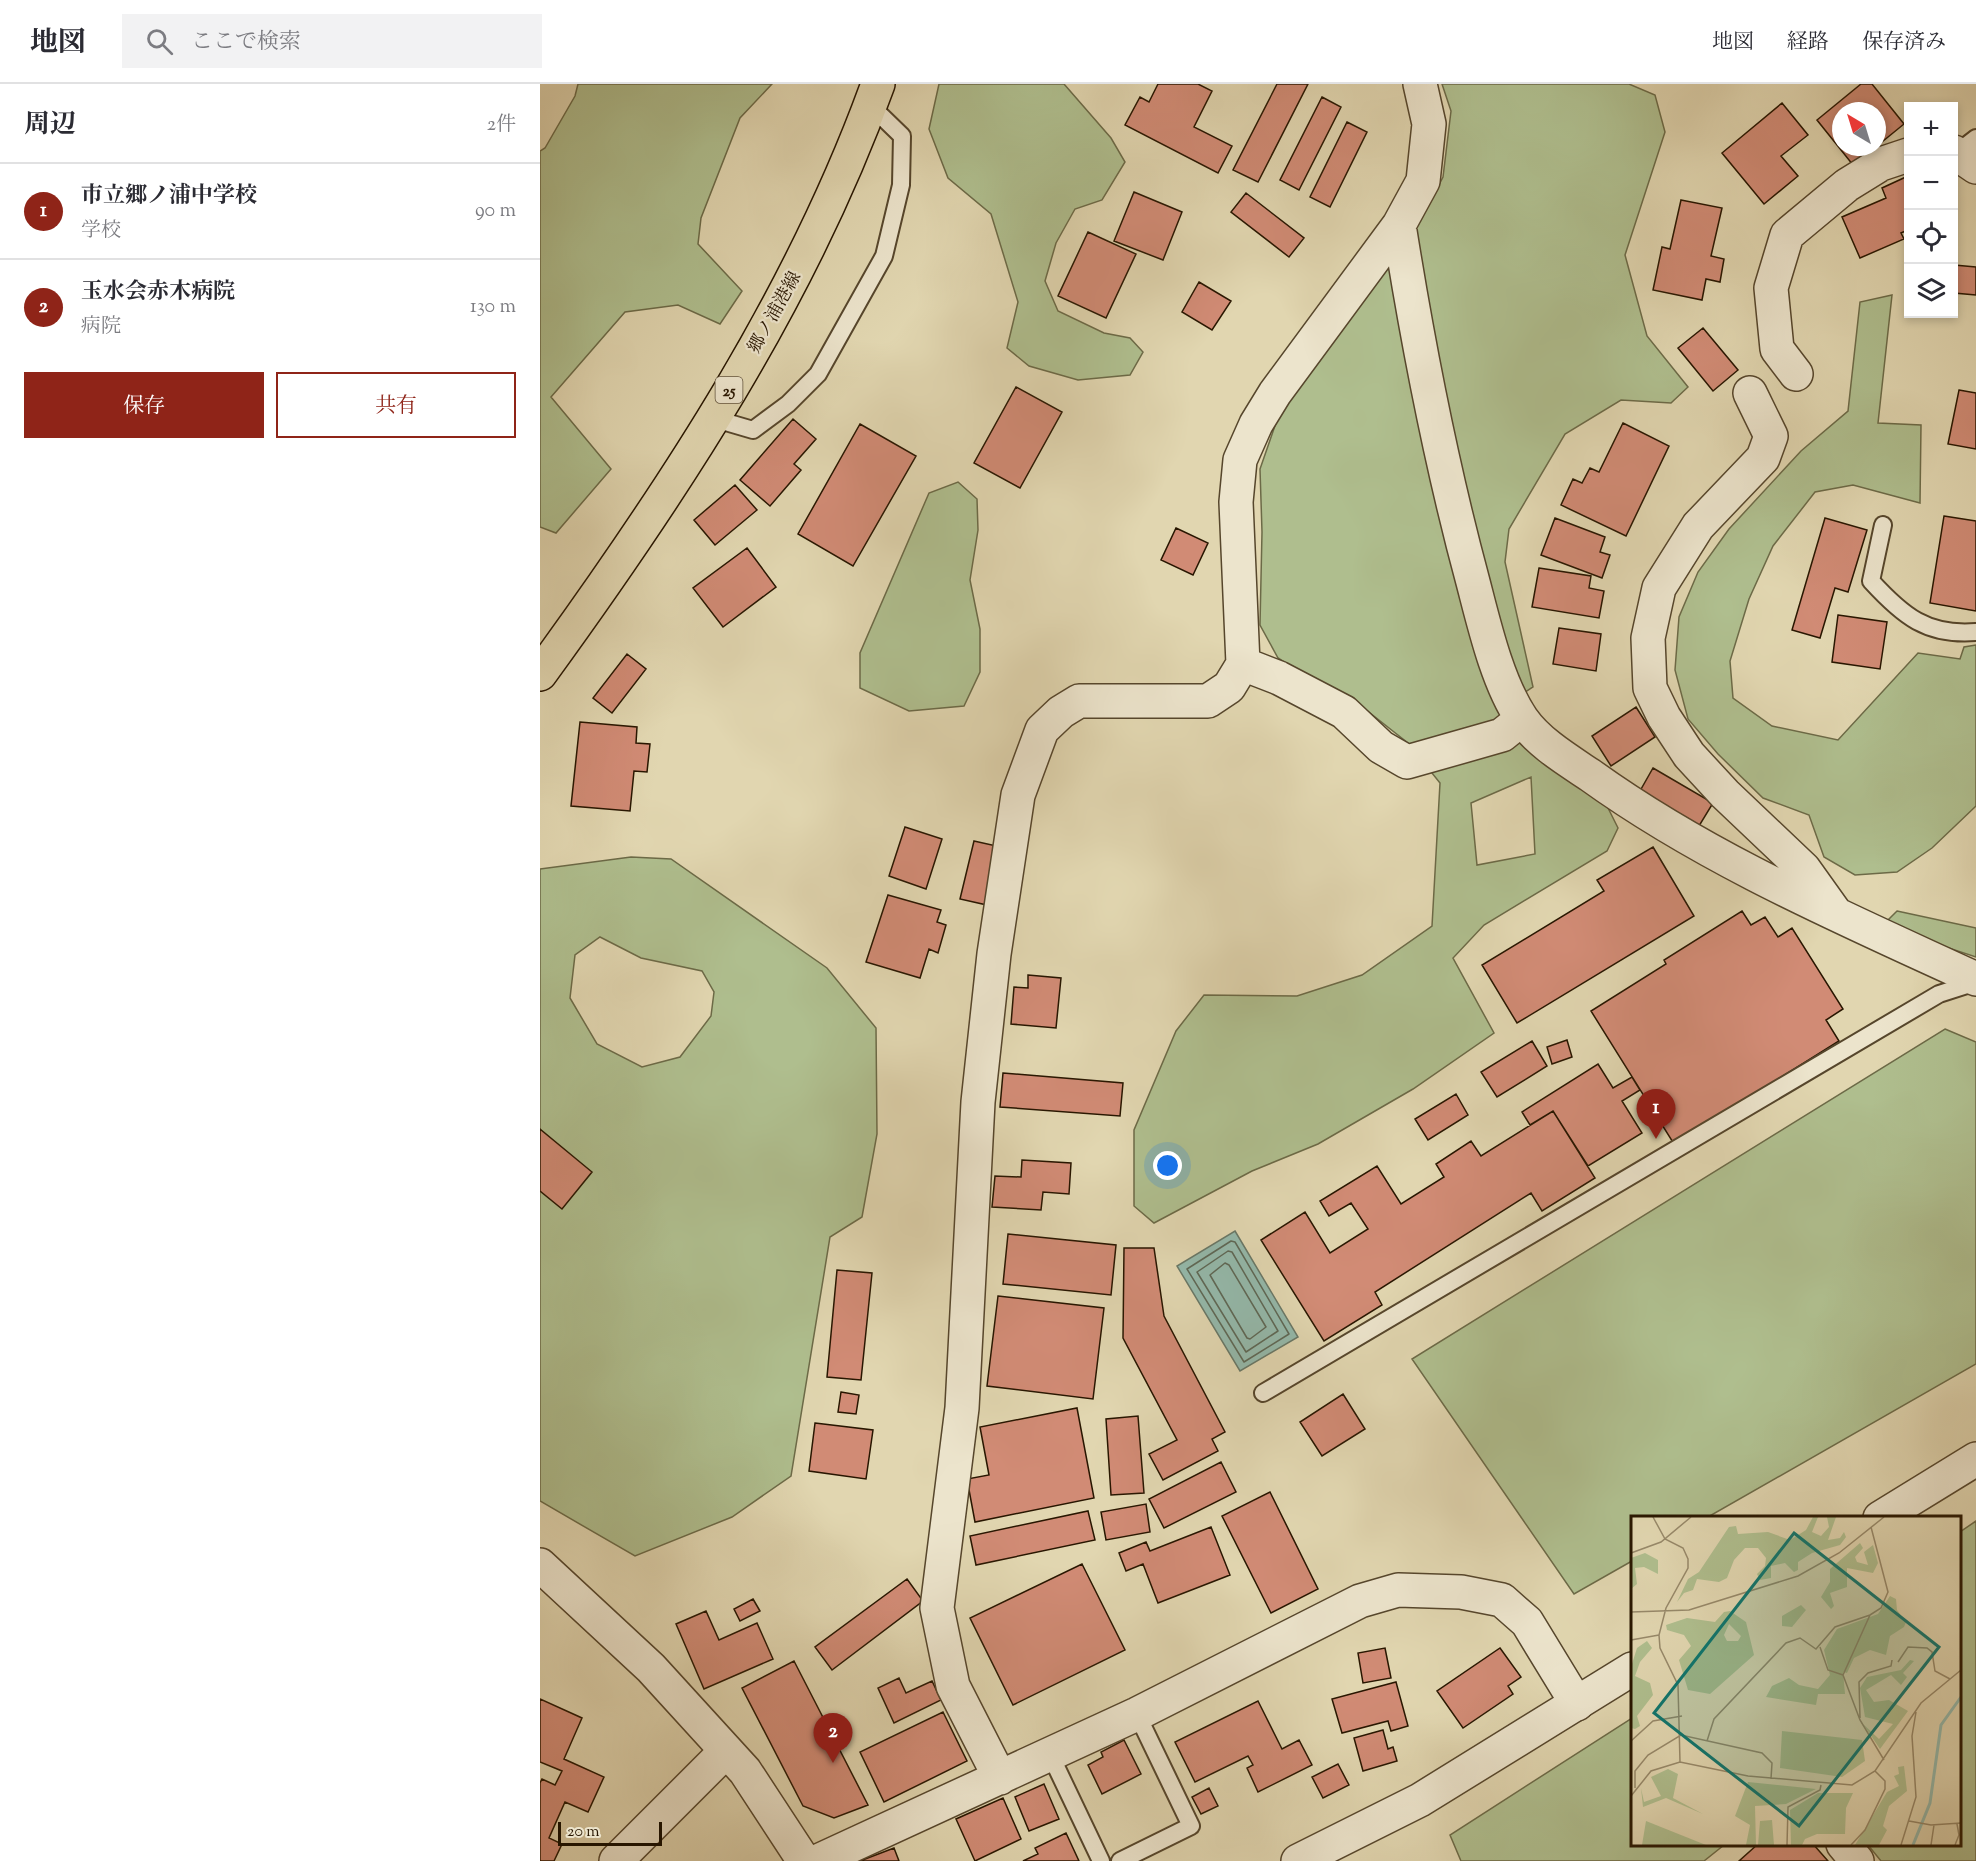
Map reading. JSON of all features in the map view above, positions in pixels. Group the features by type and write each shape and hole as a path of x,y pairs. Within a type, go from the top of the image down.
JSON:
{"main road":[{"name":"郷ノ浦港線","path":"540,674 593,601 769,326 815,237 874,94"}],"street":[{"path":"1000,1778 953,1686 937,1608 962,1408 978,1102 994,954 1018,795 1042,730 1060,712 1079,702 1208,701 1229,687 1243,664 1236,502 1240,460 1256,424 1275,393 1399,225 1423,181 1429,124 1420,84"},
{"path":"1796,374 1777,349 1771,288 1787,235 1847,185 1881,164 1905,156"},
{"path":"1399,225 1413,313 1452,504 1486,634 1522,719 1548,745 1634,807 1677,833 1837,915 1976,980"},
{"path":"1750,393 1771,435 1763,458 1698,526 1659,588 1648,638 1650,688 1664,717 1689,755 1725,794 1804,869 1837,915"},
{"path":"1243,664 1279,678 1344,712 1381,747 1407,762 1502,735 1522,719"},
{"path":"1887,1516 1912,1509 1976,1459"},
{"path":"540,1565 651,1668 745,1771 804,1861"},
{"path":"818,1861 1137,1714 1360,1601 1398,1590 1461,1592 1502,1600 1527,1622 1577,1704"},
{"path":"1298,1861 1420,1800 1631,1670"},
{"path":"616,1861 726,1750"},
{"path":"1844,1846 1857,1861"}],"lane":[{"path":"712,418 753,430 788,404 818,374 884,255 901,185 902,136 874,94"},
{"path":"1883,525 1871,581 1894,606 1918,622 1950,634 1976,632"},
{"path":"1263,1393 1939,994 1976,980"},
{"path":"1120,1861 1191,1826 1137,1714"},
{"path":"1050,1754 1101,1861"}],"green space":[{"path":"578,84 772,84 740,118 701,218 698,244 742,291 720,324 678,305 625,312 551,397 611,469 556,533 540,527 540,151 545,148 575,96"},
{"path":"939,84 1064,84 1111,138 1125,162 1102,200 1075,209 1056,243 1045,281 1058,311 1104,333 1130,338 1143,352 1130,375 1078,380 1029,366 1007,348 1018,302 991,214 948,178 929,129"},
{"path":"1442,84 1629,84 1655,95 1665,132 1625,255 1647,336 1688,387 1671,403 1621,400 1565,434 1509,529 1505,562 1533,687 1504,706 1604,800 1618,828 1607,851 1484,925 1453,958 1494,1033 1413,1089 1318,1144 1252,1171 1154,1223 1134,1206 1134,1130 1176,1031 1204,995 1297,996 1362,975 1432,926 1440,783 1408,743 1352,699 1313,681 1278,658 1260,625 1262,532 1260,469 1278,417 1422,217 1443,177 1451,111","holes":["1531,777 1535,854 1477,865 1471,803"]},
{"path":"1892,295 1878,423 1921,425 1920,503 1853,485 1815,492 1773,546 1749,599 1730,661 1733,698 1772,726 1838,740 1918,653 1960,659 1964,647 1976,645 1976,806 1932,848 1897,872 1855,875 1824,857 1809,815 1763,798 1718,754 1688,719 1675,670 1679,617 1698,572 1729,529 1801,451 1848,411 1860,302"},
{"path":"958,482 977,499 978,530 970,580 980,629 980,672 964,706 909,711 860,688 860,653 929,493"},
{"path":"631,857 671,859 827,968 876,1028 877,1134 862,1217 830,1237 791,1476 732,1517 635,1556 540,1501 540,869","holes":["600,937 641,958 702,971 714,992 711,1016 680,1057 642,1067 597,1044 570,998 575,955"]},
{"path":"1897,911 1976,928 1976,957 1882,926"},
{"path":"1945,1029 1976,1042 1976,1364 1710,1516 1631,1516 1631,1562 1574,1594 1412,1359"},
{"path":"1976,1521 1976,1861 1881,1861 1869,1846 1961,1846 1961,1531"},
{"path":"1631,1719 1631,1846 1723,1846 1704,1861 1461,1861 1450,1835"}],"water":[{"path":"1235,1231 1298,1337 1240,1371 1177,1266"}],"building":[{"path":"1158,84 1198,84 1212,91 1194,127 1232,146 1218,173 1125,125 1140,97 1149,102"},
{"path":"1277,84 1308,84 1258,182 1233,170"},
{"path":"1861,84 1872,84 1904,124 1886,139 1886,102 1839,102"},
{"path":"1322,97 1341,107 1299,190 1280,180"},
{"path":"1782,103 1808,135 1781,156 1798,176 1764,204 1722,153"},
{"path":"1832,108 1832,139 1817,120"},
{"path":"1347,122 1367,132 1330,207 1310,197"},
{"path":"1846,156 1864,156 1853,165"},
{"path":"1904,178 1904,232 1901,233 1904,239 1860,258 1842,217 1886,198 1882,188"},
{"path":"1134,192 1182,212 1163,260 1114,241"},
{"path":"1246,193 1304,238 1289,257 1231,212"},
{"path":"1681,200 1722,208 1711,256 1724,259 1720,282 1706,279 1702,300 1653,290 1662,247 1670,249"},
{"path":"1088,232 1136,254 1106,318 1058,296"},
{"path":"1958,265 1976,267 1976,295 1958,293"},
{"path":"1199,282 1231,301 1212,330 1182,312"},
{"path":"1703,328 1738,370 1713,391 1678,348"},
{"path":"1016,387 1062,412 1020,488 974,463"},
{"path":"1959,390 1976,393 1976,449 1948,444"},
{"path":"793,419 816,439 794,464 801,470 770,506 740,480"},
{"path":"1623,423 1669,446 1626,536 1561,505 1573,479 1582,483 1590,468 1599,472"},
{"path":"860,424 916,456 853,566 798,534"},
{"path":"735,485 757,510 715,545 694,520"},
{"path":"1944,516 1976,521 1976,611 1930,603"},
{"path":"1555,518 1605,537 1600,552 1610,555 1602,578 1541,555"},
{"path":"1825,518 1867,530 1848,592 1835,588 1820,638 1792,630"},
{"path":"1176,528 1208,543 1193,575 1161,560"},
{"path":"747,548 776,587 723,627 693,588"},
{"path":"1539,568 1591,576 1589,588 1604,591 1599,618 1532,607"},
{"path":"1838,615 1887,622 1880,669 1832,662"},
{"path":"1559,628 1601,634 1596,671 1553,664"},
{"path":"627,654 646,669 612,713 593,698"},
{"path":"1636,707 1655,737 1611,766 1592,736"},
{"path":"580,722 637,727 636,743 650,744 647,772 634,771 630,811 571,806"},
{"path":"1653,768 1713,803 1699,826 1640,791"},
{"path":"905,827 942,839 926,889 889,876"},
{"path":"974,841 1001,847 987,905 960,899"},
{"path":"1653,847 1694,916 1517,1023 1482,965 1604,891 1597,880"},
{"path":"888,895 941,910 937,922 946,925 938,953 929,949 920,978 866,962"},
{"path":"1742,911 1751,925 1765,917 1778,937 1792,928 1843,1009 1826,1020 1839,1041 1674,1144 1591,1011 1666,964 1664,960"},
{"path":"1028,975 1061,978 1056,1028 1011,1024 1014,987 1028,988"},
{"path":"1567,1040 1572,1057 1552,1064 1547,1047"},
{"path":"1532,1041 1547,1066 1497,1097 1481,1072"},
{"path":"1598,1064 1613,1088 1632,1077 1640,1090 1622,1101 1642,1133 1588,1166 1553,1111 1530,1125 1522,1112"},
{"path":"1003,1073 1123,1083 1120,1116 1000,1107"},
{"path":"1456,1094 1468,1115 1428,1140 1415,1119"},
{"path":"1553,1111 1595,1178 1542,1211 1531,1193 1375,1292 1382,1305 1324,1341 1261,1240 1305,1212 1330,1253 1368,1229 1351,1203 1329,1216 1320,1201 1377,1166 1401,1204 1444,1177 1436,1164 1471,1141 1481,1156"},
{"path":"540,1129 592,1172 562,1209 540,1191"},
{"path":"1022,1160 1071,1163 1069,1194 1043,1192 1041,1210 992,1207 995,1176 1021,1177"},
{"path":"1008,1234 1116,1245 1111,1295 1003,1284"},
{"path":"1124,1248 1154,1248 1164,1316 1225,1432 1212,1439 1218,1451 1163,1480 1149,1454 1177,1440 1123,1338"},
{"path":"837,1270 872,1273 861,1380 827,1377"},
{"path":"998,1296 1104,1308 1093,1399 987,1386"},
{"path":"841,1392 859,1395 856,1414 838,1412"},
{"path":"1343,1394 1365,1429 1322,1456 1300,1422"},
{"path":"1077,1408 1094,1498 975,1522 967,1479 989,1475 980,1427"},
{"path":"1138,1416 1144,1493 1111,1495 1106,1419"},
{"path":"815,1423 873,1430 866,1479 809,1471"},
{"path":"1221,1462 1236,1492 1164,1528 1149,1499"},
{"path":"1270,1492 1318,1589 1271,1613 1222,1516"},
{"path":"1146,1504 1150,1532 1106,1540 1101,1512"},
{"path":"1088,1511 1095,1540 976,1565 970,1536"},
{"path":"1211,1527 1230,1575 1158,1603 1143,1564 1126,1571 1119,1553 1146,1542 1150,1551"},
{"path":"1082,1564 1125,1650 1013,1705 970,1618"},
{"path":"907,1579 923,1601 832,1670 815,1647"},
{"path":"753,1599 760,1611 740,1621 734,1609"},
{"path":"706,1611 719,1640 757,1623 773,1659 704,1689 676,1624"},
{"path":"1385,1648 1391,1678 1363,1683 1358,1653"},
{"path":"1500,1648 1521,1677 1508,1686 1513,1694 1463,1728 1437,1691"},
{"path":"794,1661 868,1805 834,1818 803,1806 742,1688"},
{"path":"899,1678 906,1693 932,1681 941,1700 894,1723 878,1688"},
{"path":"1396,1682 1408,1726 1391,1731 1388,1721 1342,1733 1332,1699"},
{"path":"540,1699 582,1718 564,1759 604,1777 588,1812 565,1802 549,1838 562,1844 554,1861 540,1861 540,1783 542,1779 555,1785 562,1771 540,1762"},
{"path":"1258,1701 1282,1749 1299,1740 1312,1765 1258,1792 1247,1768 1253,1765 1248,1756 1195,1782 1175,1742"},
{"path":"943,1712 967,1761 884,1802 860,1752"},
{"path":"1383,1730 1388,1749 1393,1747 1397,1761 1363,1771 1354,1738"},
{"path":"1124,1740 1141,1774 1102,1794 1088,1765 1103,1757 1101,1752"},
{"path":"1338,1764 1349,1785 1323,1798 1312,1777"},
{"path":"1044,1784 1059,1819 1029,1831 1015,1797"},
{"path":"1209,1788 1218,1806 1201,1814 1192,1797"},
{"path":"1003,1798 1021,1839 975,1861 956,1819"},
{"path":"1066,1833 1079,1861 1023,1861 1038,1854 1035,1848"},
{"path":"1756,1846 1815,1846 1828,1861 1739,1861"},
{"path":"894,1848 899,1861 860,1861"}],"place":[{"name":"市立郷ノ浦中学校","path":"1656,1139"},
{"name":"玉水会赤木病院","path":"833,1763"}]}
